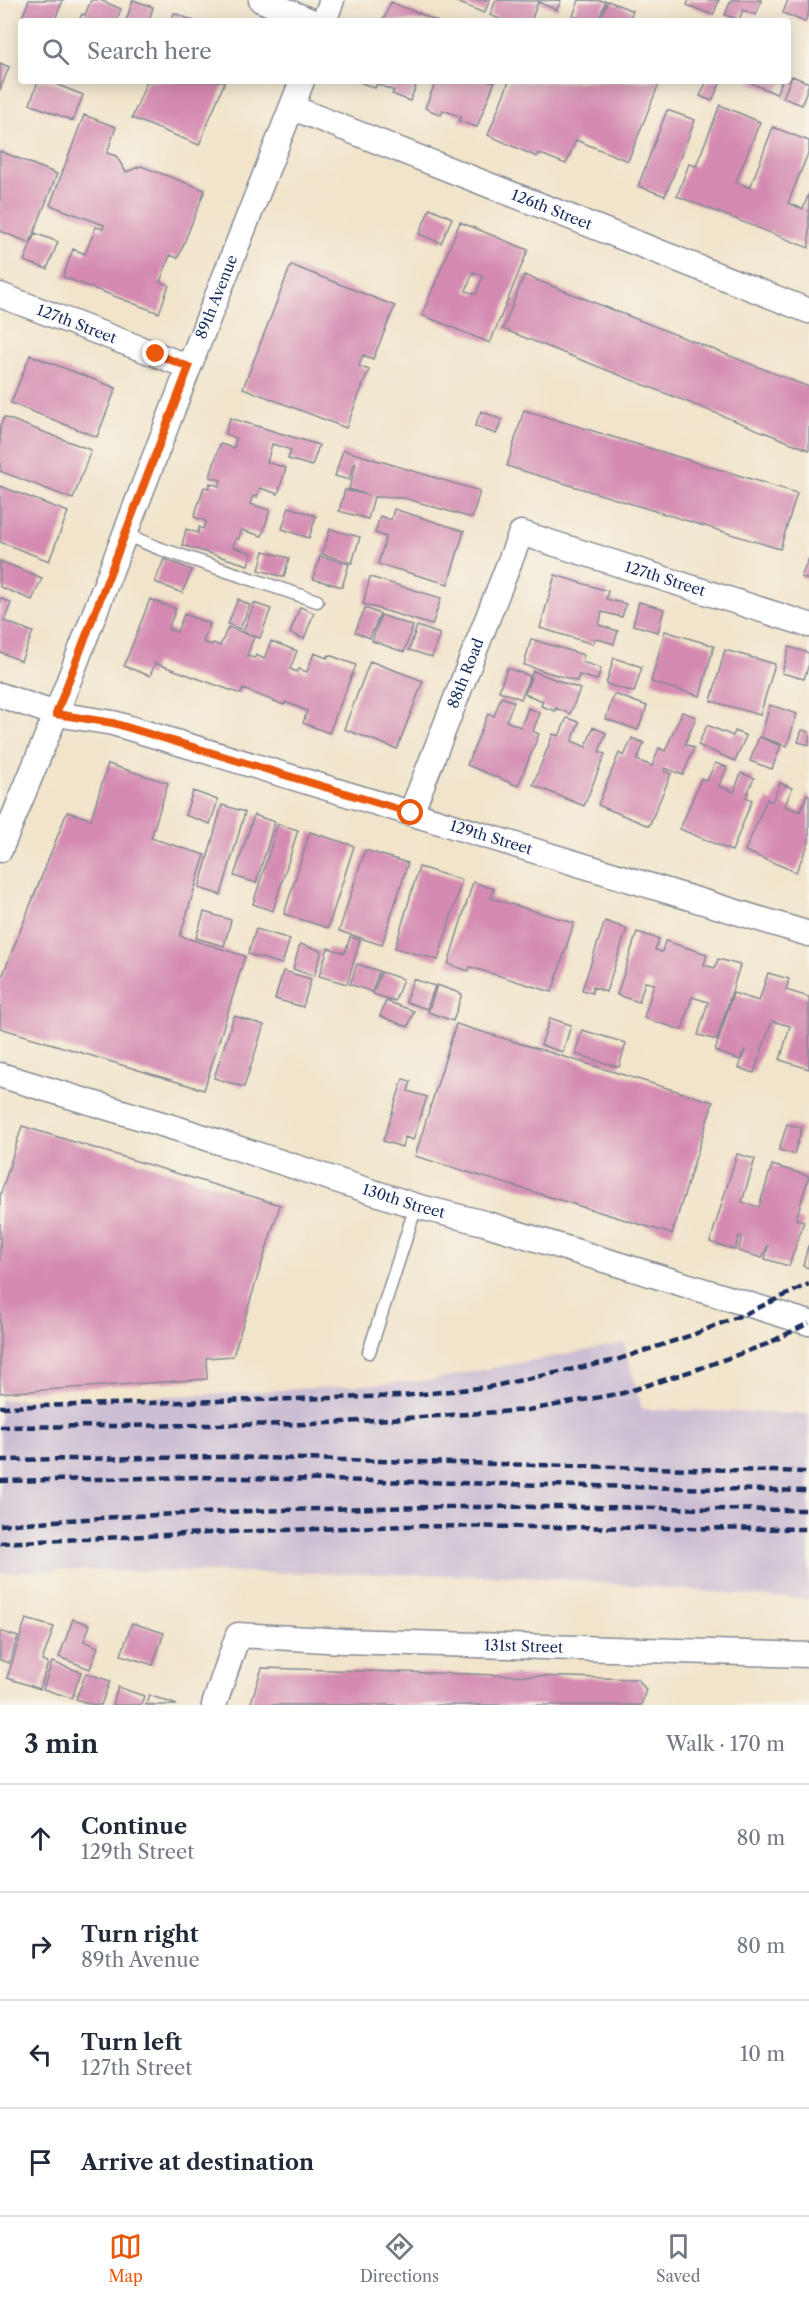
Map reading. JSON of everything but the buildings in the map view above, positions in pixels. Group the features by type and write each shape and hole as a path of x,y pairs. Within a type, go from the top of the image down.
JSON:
{"street":[{"path":"261,0 304,18"},
{"path":"325,18 332,0"},
{"name":"89th Avenue","path":"0,850 56,714 124,534 301,84"},
{"name":"126th Street","path":"293,108 809,311"},
{"name":"127th Street","path":"0,295 189,367"},
{"name":"127th Street","path":"521,533 809,625"},
{"name":"88th Road","path":"411,813 521,533"},
{"name":"129th Street","path":"0,695 56,714 113,723 809,933"},
{"name":"130th Street","path":"0,1075 188,1132 416,1206 484,1223 809,1323"},
{"name":"131st Street","path":"214,1705 238,1635 344,1641 809,1655"}],"lane":[{"path":"124,534 161,549 317,601"},
{"path":"369,1352 416,1206"}],"shaded area":[{"path":"624,1343 642,1409 809,1414 809,1600 523,1576 56,1570 0,1573 0,1400 202,1395 425,1381"}],"railway":[{"path":"0,1407 403,1396 489,1387 616,1360 692,1335 747,1313 809,1284"},
{"path":"0,1427 313,1424 528,1410 623,1393 767,1344 809,1323"},
{"path":"0,1460 225,1457 809,1472"},
{"path":"0,1481 199,1477 809,1491"},
{"path":"0,1525 213,1512 355,1508 568,1507 809,1510"},
{"path":"0,1543 406,1526 809,1529"}],"route":[{"path":"156,354 189,367 56,714 113,723 411,813"}]}
